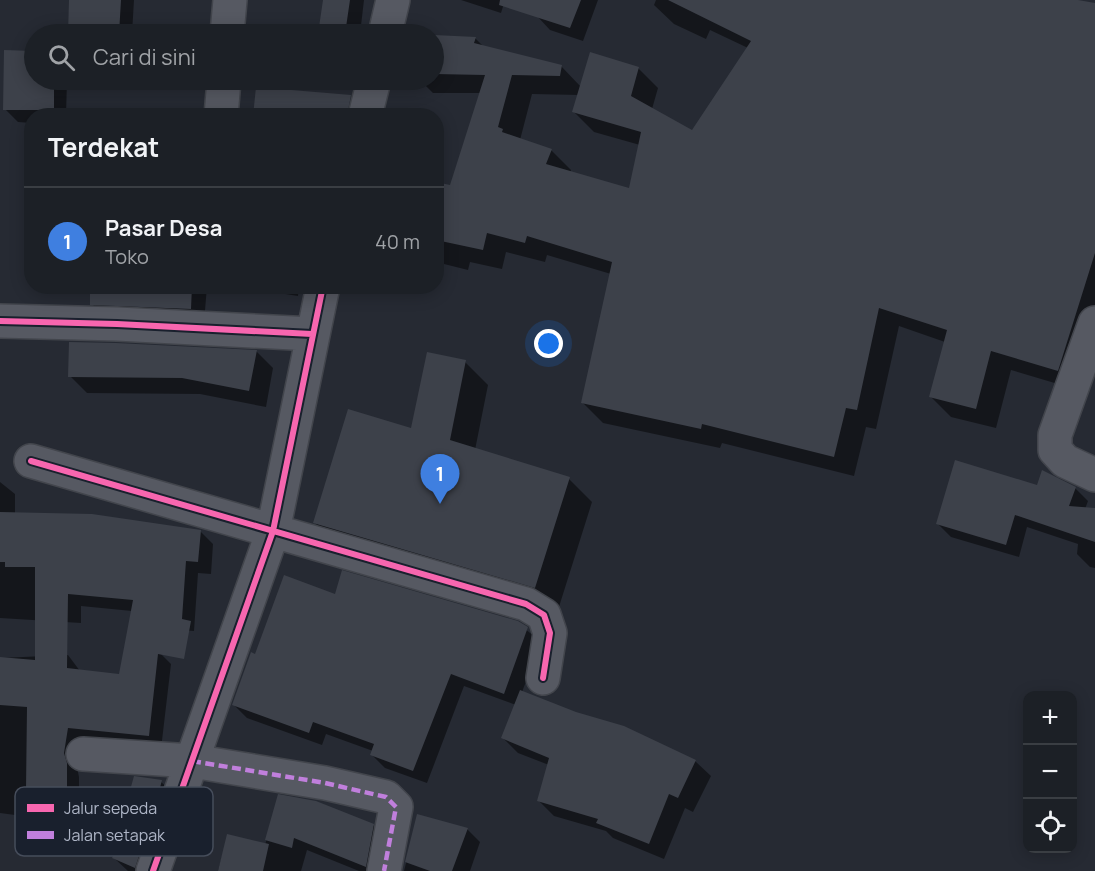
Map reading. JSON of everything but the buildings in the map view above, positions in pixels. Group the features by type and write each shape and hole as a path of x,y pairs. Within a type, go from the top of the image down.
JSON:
{"street":[{"path":"228,24 230,0"},
{"path":"387,24 393,0"},
{"path":"222,108 223,90"},
{"path":"367,108 372,90"},
{"path":"183,787 273,531 321,294"},
{"path":"0,321 117,324 312,334"},
{"path":"1095,323 1058,424 1055,450 1065,461 1095,476"},
{"path":"31,461 526,604 544,615 550,633 543,678"},
{"path":"83,754 192,761 325,783 386,797 396,807 384,871"},
{"path":"153,871 158,856"}],"marked path":[{"path":"192,761 325,783 386,797 396,807 384,871"}],"cycle path":[{"path":"183,787 273,531 321,294"},
{"path":"0,321 117,324 312,334"},
{"path":"31,461 526,604 544,615 550,633 543,678"},
{"path":"153,871 158,856"}],"place":[{"name":"Pasar Desa","path":"440,504"}]}
